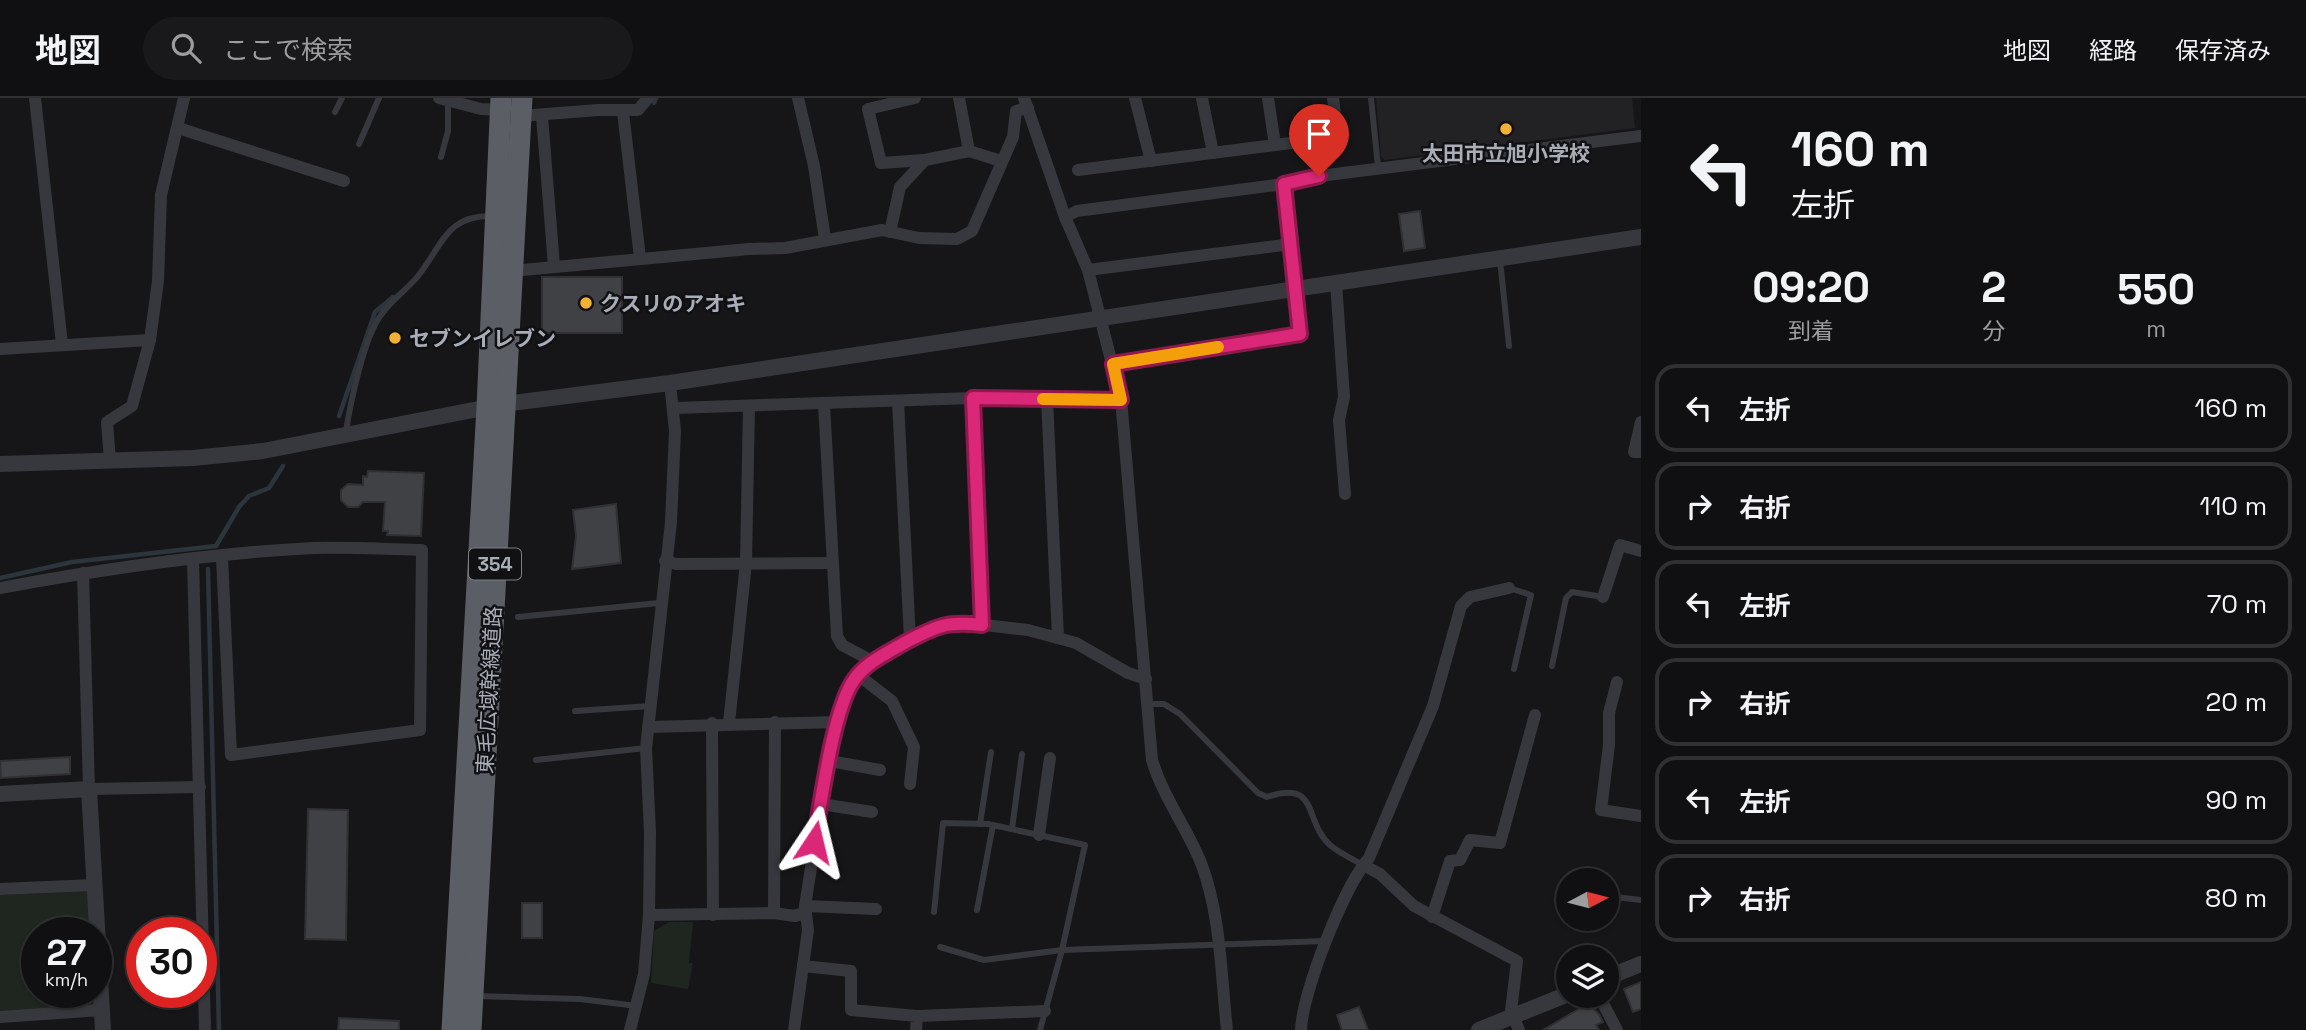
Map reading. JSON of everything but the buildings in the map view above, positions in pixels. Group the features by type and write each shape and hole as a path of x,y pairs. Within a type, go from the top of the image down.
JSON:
{"highway":[{"name":"東毛広域幹線道路","path":"471,1030 496,406 495,216 500,104"},
{"name":"東毛広域幹線道路","path":"452,1030 496,406 512,271 521,107"}],"street":[{"path":"35,98 62,344"},
{"path":"110,461 107,422 131,406 150,340 158,281 161,195 184,98"},
{"path":"521,107 542,116 598,110 623,112 638,110 648,98"},
{"path":"798,98 814,166 825,239"},
{"path":"915,98 867,103 881,163 925,160 969,151 1001,162"},
{"path":"959,98 969,151"},
{"path":"1135,98 1151,161"},
{"path":"1202,98 1213,153"},
{"path":"1268,98 1275,145"},
{"path":"1078,170 1330,138 1337,130 1333,98"},
{"path":"443,99 500,104"},
{"path":"512,271 640,258 785,248 825,239 890,232 957,239 972,231 1013,137 1017,111 1026,103 1065,217 1088,270 1121,400 1147,705 1156,771 1201,864 1214,914 1227,1030"},
{"path":"623,112 640,258"},
{"path":"542,116 554,266"},
{"path":"178,128 344,181"},
{"path":"1065,217 1077,211 1284,184 1378,167 1641,136"},
{"path":"890,232 900,187 925,160"},
{"path":"1113,364 1300,334 1284,184"},
{"path":"0,464 235,454 496,406 670,383 1641,237"},
{"path":"1088,270 1291,244"},
{"path":"1336,283 1344,397 1339,420 1345,494"},
{"path":"0,349 150,340"},
{"path":"630,1030 644,974 649,915 646,748 659,603 671,522 674,408 670,383"},
{"path":"674,408 973,398 1121,400"},
{"path":"973,398 982,625"},
{"path":"1046,399 1058,638"},
{"path":"898,401 910,640"},
{"path":"824,404 839,641 874,662"},
{"path":"729,723 746,563 749,406"},
{"path":"1641,422 1634,452 1641,452"},
{"path":"1603,597 1620,545 1641,551"},
{"path":"0,588 82,573 193,559 315,548 422,550 420,730 231,755 222,557"},
{"path":"193,559 205,1030"},
{"path":"665,561 676,564 833,563"},
{"path":"82,573 89,789 103,1030"},
{"path":"1301,1030 1325,942 1399,793 1433,706 1461,606 1470,597 1508,588"},
{"path":"794,1030 808,930 806,909 821,804 838,722 852,681 858,675 910,640 946,623 1028,630 1076,643 1128,673 1146,679"},
{"path":"858,675 892,701 914,747 910,784"},
{"path":"1617,682 1609,713 1609,745 1601,810 1641,816"},
{"path":"1432,917 1450,861 1460,860 1470,840 1500,843 1535,715"},
{"path":"774,913 775,722"},
{"path":"648,727 712,723 838,722"},
{"path":"712,723 713,915"},
{"path":"1039,835 1050,758"},
{"path":"830,761 880,770"},
{"path":"0,794 200,787"},
{"path":"821,804 872,812"},
{"path":"1363,864 1432,917 1517,961 1516,1024"},
{"path":"0,889 94,885"},
{"path":"649,915 774,913 795,916 806,909 876,909"},
{"path":"1619,973 1641,964"},
{"path":"803,966 851,971 849,1005 855,1012 918,1016 1045,1011"},
{"path":"1479,1030 1516,1024 1556,1001"},
{"path":"1605,1008 1617,1030"},
{"path":"0,1017 102,1010"},
{"path":"916,1030 918,1016"}],"lane":[{"path":"335,111 342,98"},
{"path":"359,144 379,98"},
{"path":"1371,98 1378,167"},
{"path":"441,157 448,131 443,99"},
{"path":"346,434 352,393 379,316 418,276 451,228 472,216 495,216"},
{"path":"1500,258 1509,346"},
{"path":"1508,588 1531,595 1514,669"},
{"path":"1552,666 1566,598 1572,592 1603,597"},
{"path":"518,617 659,603"},
{"path":"1147,705 1164,704 1180,714 1258,793 1266,797 1286,790 1299,795 1306,801 1330,845 1363,864"},
{"path":"575,711 651,706"},
{"path":"536,760 646,748"},
{"path":"980,824 991,752"},
{"path":"1012,829 1022,754"},
{"path":"934,912 943,823 993,825 1085,845 1062,950 1040,1030"},
{"path":"977,910 993,825"},
{"path":"1619,897 1641,900"},
{"path":"940,947 985,960 1062,950 1325,942"},
{"path":"473,996 580,999 637,1006"}],"shaded area":[{"name":"太田市立旭小学校","path":"1376,98 1632,98 1635,128 1384,160 1381,156"},
{"path":"95,891 96,917 21,917 21,1008 61,1008 0,1013 0,895"},
{"path":"669,922 693,922 689,963 693,963 688,989 651,983 654,931"}],"waterway":[{"path":"654,103 656,98"},
{"path":"339,416 375,312 393,297"},
{"path":"0,578 72,562 216,546 239,507 249,496 269,488 283,466"},
{"path":"208,569 219,1030"}],"slow traffic":[{"path":"1043,399 1121,400 1113,364 1218,347"}],"place":[{"name":"太田市立旭小学校","path":"1506,129"},
{"name":"クスリのアオキ","path":"586,303"},
{"name":"セブンイレブン","path":"395,338"}],"route":[{"path":"814,842 838,722 852,681 889,651 935,626 958,622 982,625 984,615 973,398 1121,400 1113,364 1300,334 1284,184 1319,176"}]}
